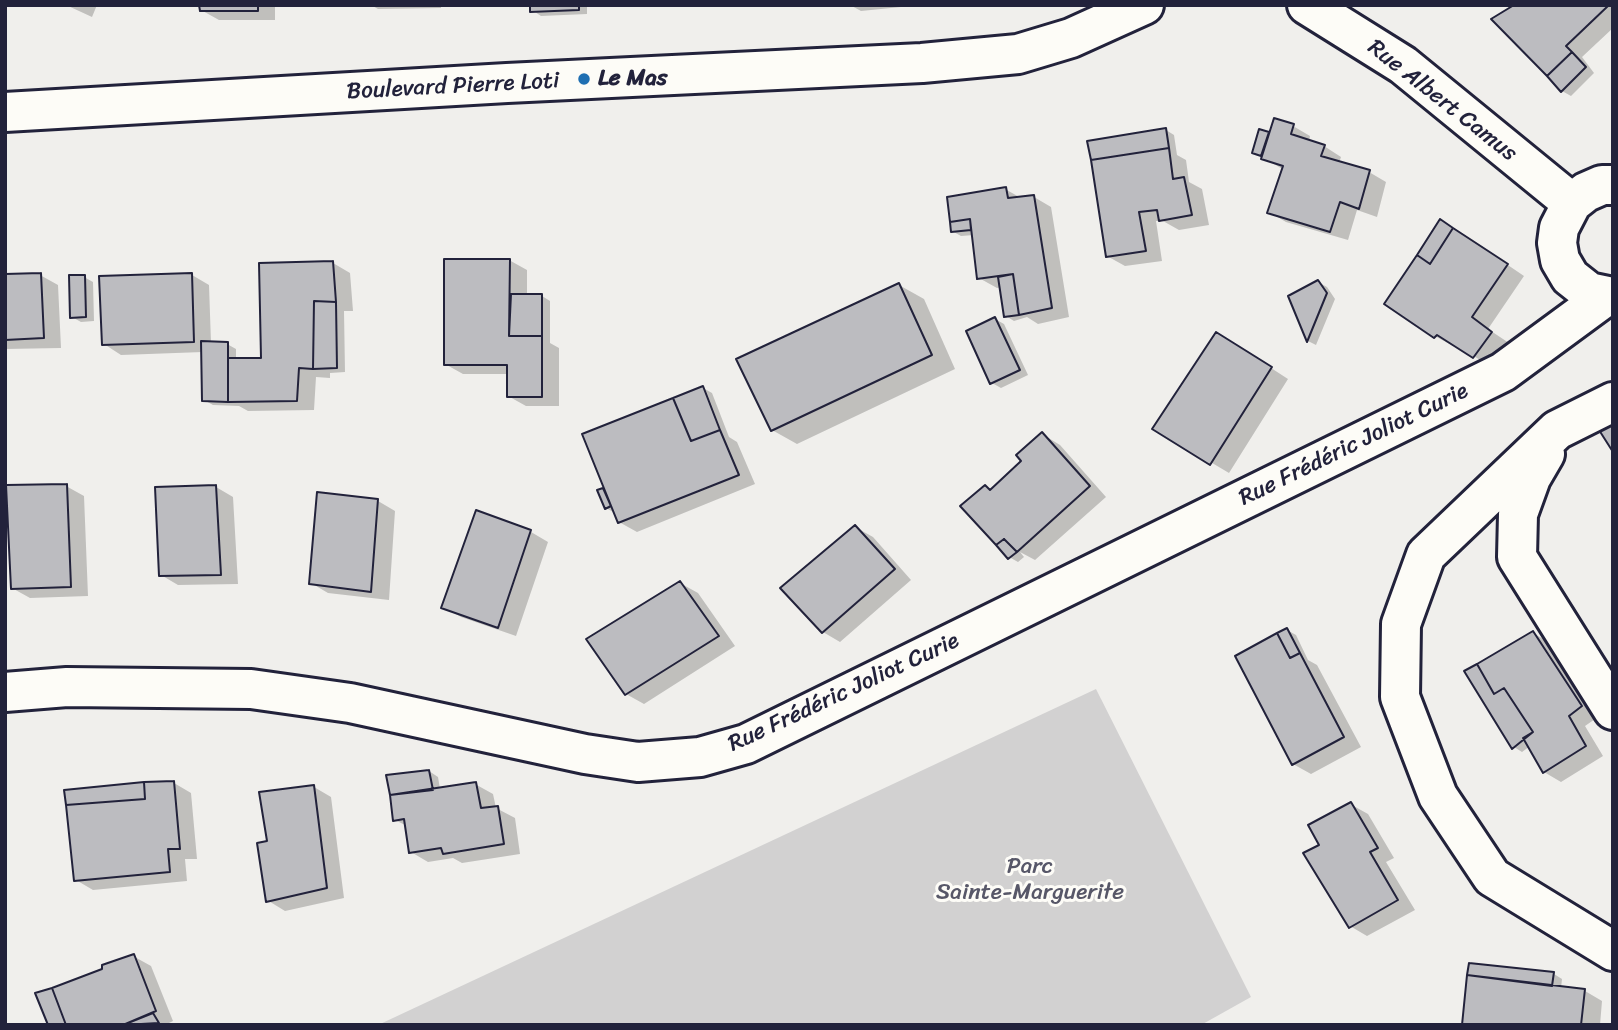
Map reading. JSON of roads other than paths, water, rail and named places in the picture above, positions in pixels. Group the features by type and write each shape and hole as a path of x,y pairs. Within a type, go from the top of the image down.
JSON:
{"street":[{"name":"Boulevard Pierre Loti","path":"5,112 936,62 1018,54 1071,38 1144,5"},
{"name":"Rue Albert Camus","path":"1307,5 1404,65 1572,203"},
{"path":"1609,297 1589,292 1570,277 1560,260 1557,243 1559,228 1572,203 1586,192 1602,185 1613,185"},
{"name":"Rue Frédéric Joliot Curie","path":"5,692 67,687 251,689 350,703 585,754 639,762 700,757 746,744 1503,372 1609,297"},
{"path":"1613,402 1558,430 1426,555 1401,624 1399,697 1438,796 1492,877 1613,951"},
{"path":"1558,430 1531,478 1518,514 1517,557 1613,710"}],"place":[{"name":"Le Mas","path":"584,79"}],"park label":[{"name":"Parc Sainte-Marguerite","path":"1030,880"}]}
